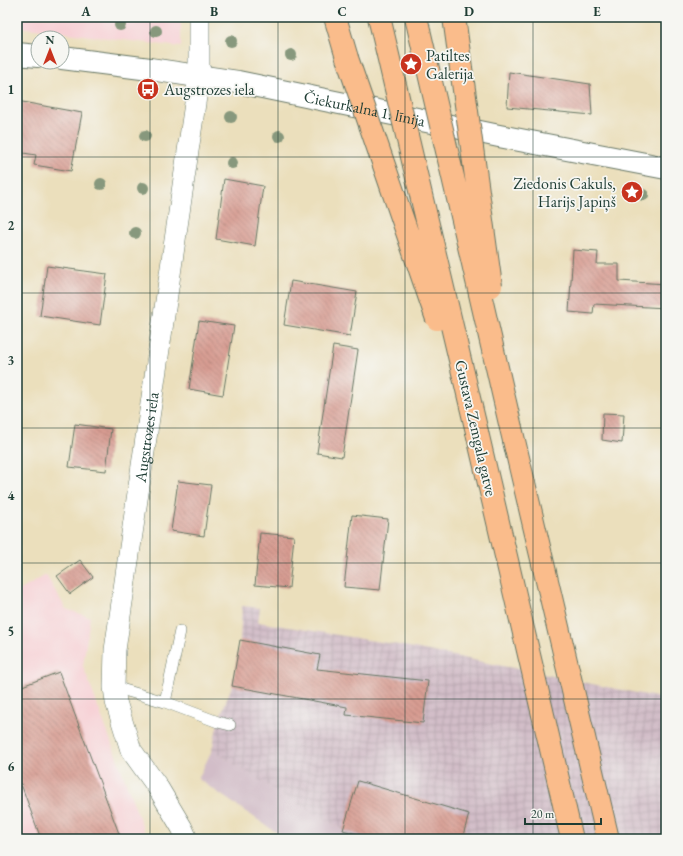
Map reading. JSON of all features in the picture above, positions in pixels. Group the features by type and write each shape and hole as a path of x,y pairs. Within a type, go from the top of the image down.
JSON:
{"main road":[{"path":"335,17 347,58 476,432"},
{"name":"Gustava Zemgala gatve","path":"379,17 572,839"},
{"path":"416,17 608,839"},
{"path":"454,17 511,428"}],"street":[{"name":"Augstrozes iela","path":"187,839 157,786 131,750 116,702 114,687 115,650 199,76 199,17"},
{"path":"17,54 30,55"},
{"name":"Čiekurkalna 1. līnija","path":"70,59 238,82 499,136 666,168"}],"lane":[{"path":"165,702 180,631"},
{"path":"114,687 165,702 230,725"}],"shaded area":[{"path":"17,17 181,17 181,47 70,33 70,30 42,30 17,27"},
{"path":"46,575 66,609 90,617 83,666 147,839 18,839 17,592"},
{"path":"242,606 260,608 258,622 399,645 666,699 666,839 349,839 343,830 286,798 212,750 218,722 232,686 240,640"},
{"path":"212,750 286,797 343,830 349,839 286,839 198,779"}],"building":[{"path":"509,72 590,84 592,115 507,107"},
{"path":"17,101 82,113 71,171 34,165 36,155 17,152"},
{"path":"224,179 263,186 255,246 216,239"},
{"path":"573,250 598,252 597,264 619,264 619,281 666,284 666,308 594,304 593,314 569,312"},
{"path":"47,266 107,274 100,325 40,316"},
{"path":"291,281 357,292 350,336 284,325"},
{"path":"199,321 234,326 223,395 189,389"},
{"path":"333,346 358,350 342,457 317,453"},
{"path":"603,413 624,414 622,443 602,440"},
{"path":"75,424 111,429 106,471 69,467"},
{"path":"178,481 211,485 204,536 171,531"},
{"path":"352,515 388,519 380,590 344,587"},
{"path":"260,533 294,536 289,588 255,585"},
{"path":"80,560 93,577 70,594 57,576"},
{"path":"240,640 320,655 317,669 428,681 423,723 346,715 347,707 232,686"},
{"path":"59,672 121,839 41,839 17,773 17,688"},
{"path":"358,781 469,814 462,839 374,839 343,830"}],"place":[{"name":"Patiltes Galerija","path":"411,64"},
{"name":"Augstrozes iela","path":"148,89"},
{"name":"Ziedonis Cakuls, Harijs Japiņš","path":"632,192"}]}
